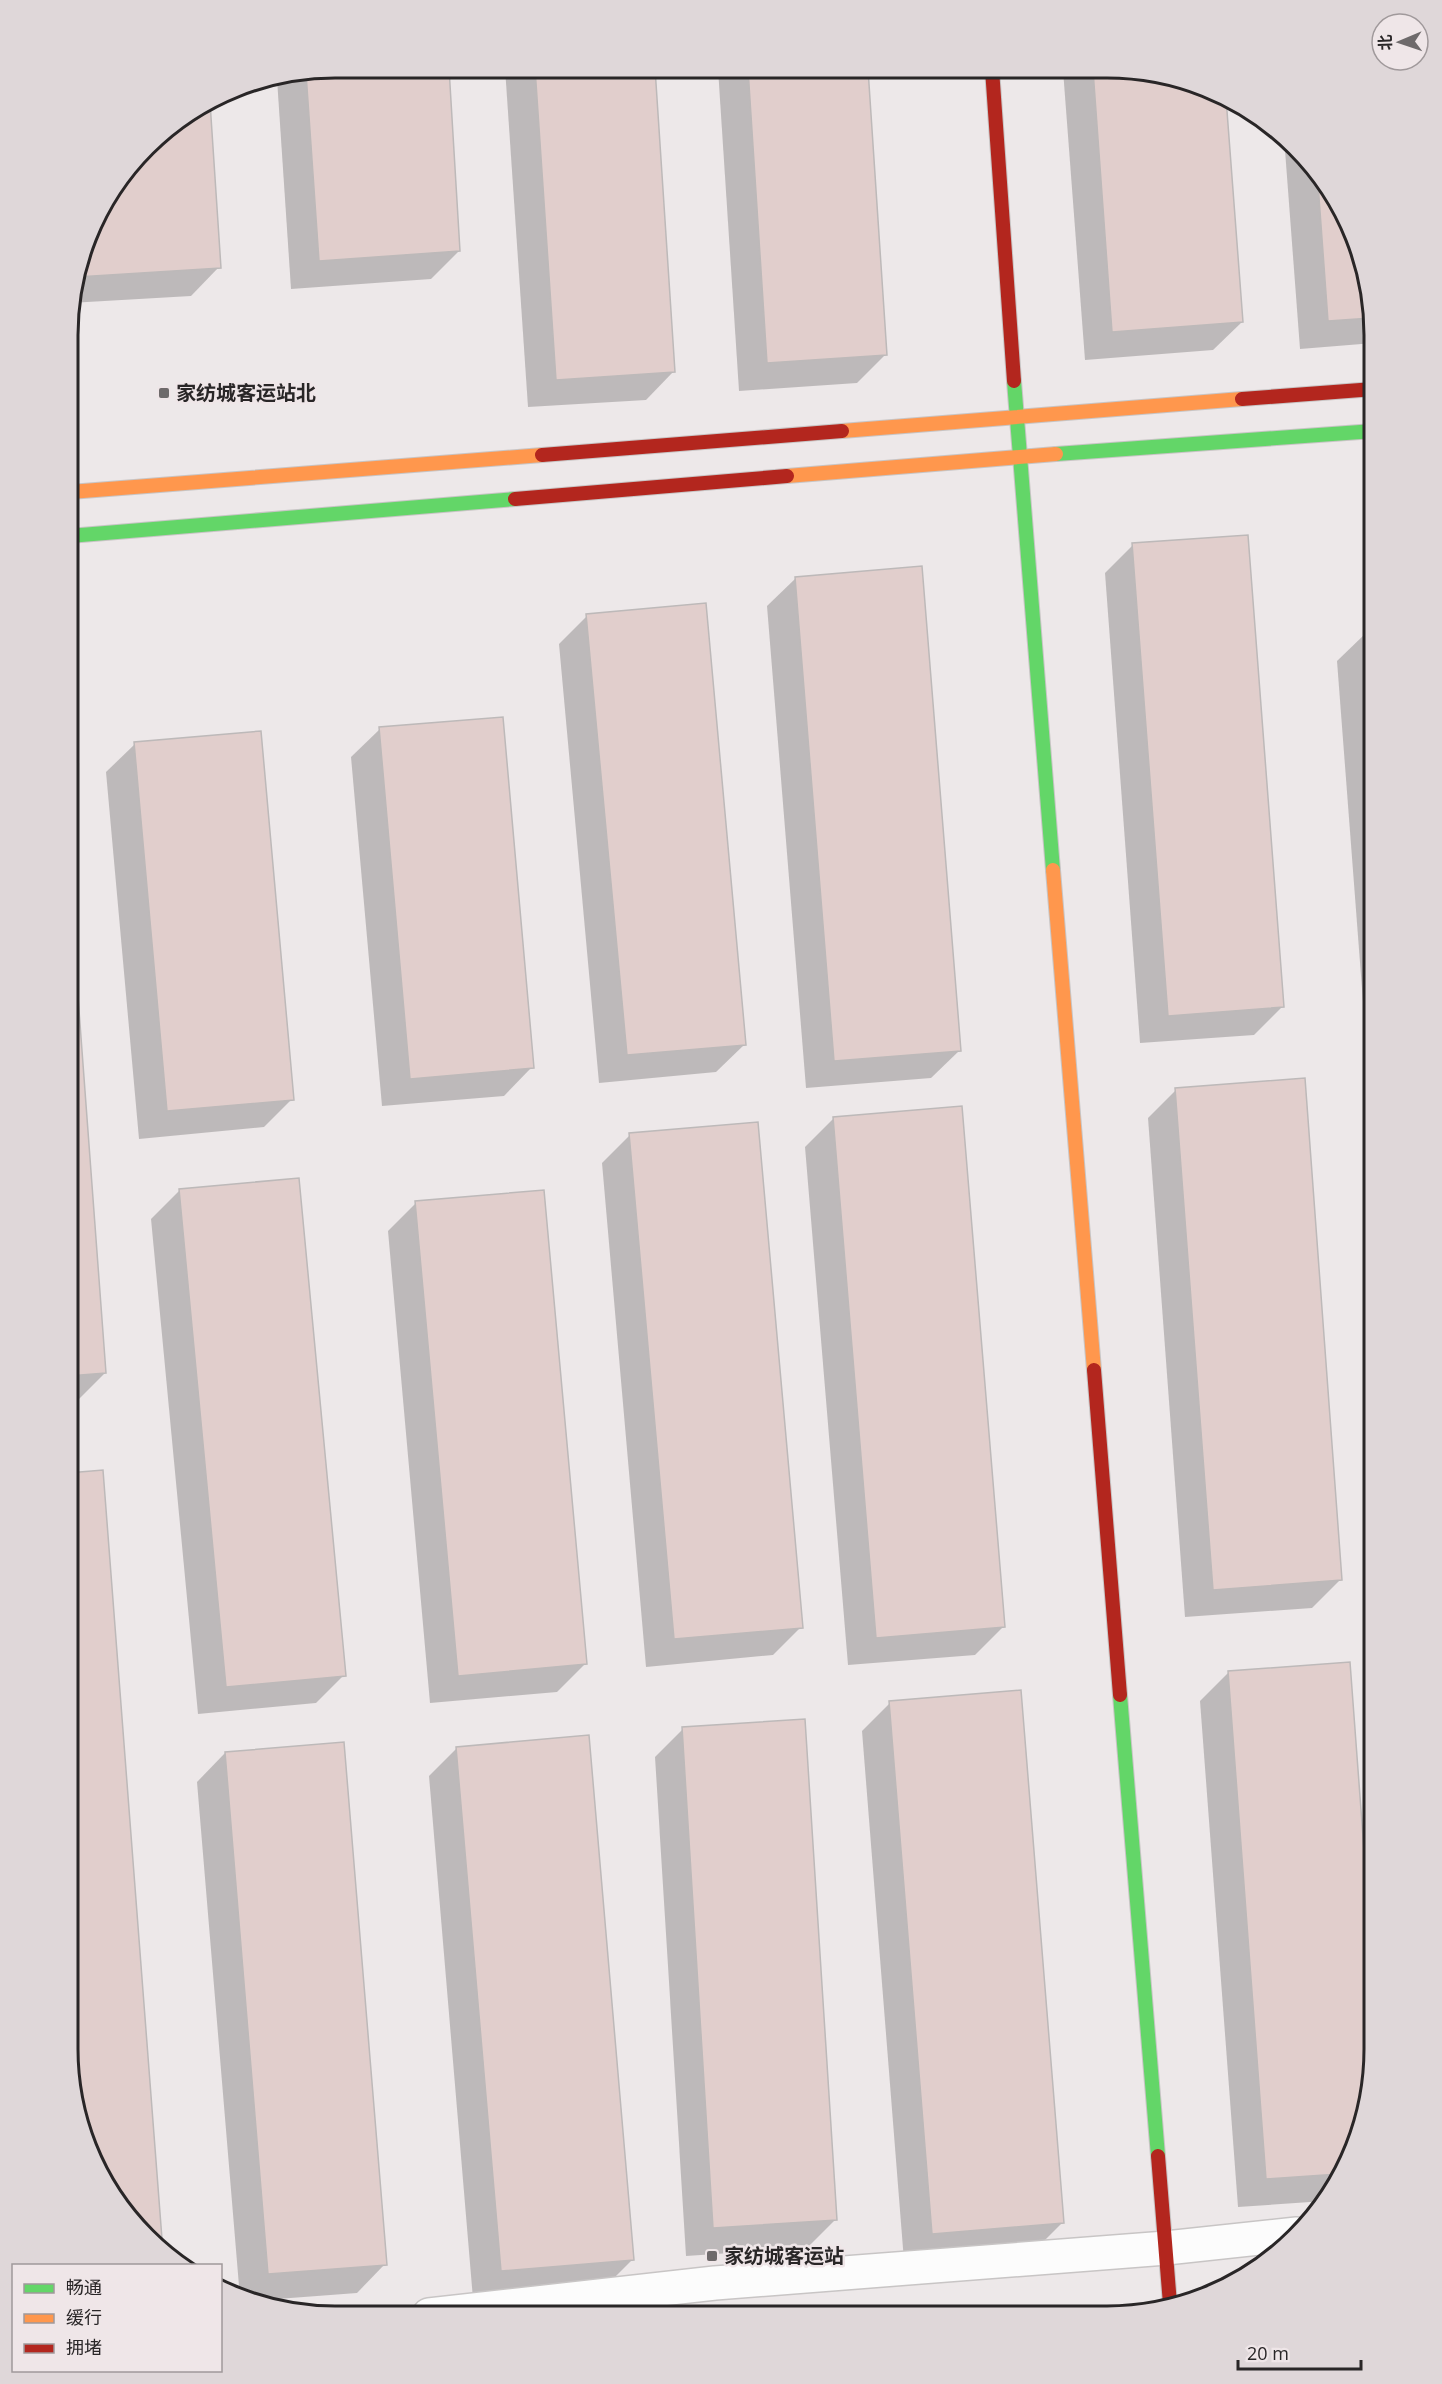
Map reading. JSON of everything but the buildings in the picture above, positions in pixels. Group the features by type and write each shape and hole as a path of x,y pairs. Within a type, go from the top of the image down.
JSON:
{"main road":[{"path":"993,78 1019,457 1170,2298"},
{"path":"78,491 1364,390"},
{"path":"78,535 1019,457 1364,432"}],"street":[{"path":"509,2306 715,2283 1166,2248 1284,2235"}],"traffic: fast":[{"path":"1014,381 1053,870"},
{"path":"1056,454 1364,432"},
{"path":"78,535 515,499"},
{"path":"1120,1695 1158,2156"}],"traffic: slow":[{"path":"842,431 1242,399"},
{"path":"787,476 1056,454"},
{"path":"78,491 542,455"},
{"path":"1053,870 1094,1370"}],"traffic: jam":[{"path":"993,78 1014,381"},
{"path":"1242,399 1364,390"},
{"path":"542,455 842,431"},
{"path":"515,499 787,476"},
{"path":"1094,1370 1120,1695"},
{"path":"1158,2156 1170,2298"}],"place":[{"name":"家纺城客运站北","path":"164,393"},
{"name":"家纺城客运站","path":"712,2256"}]}
